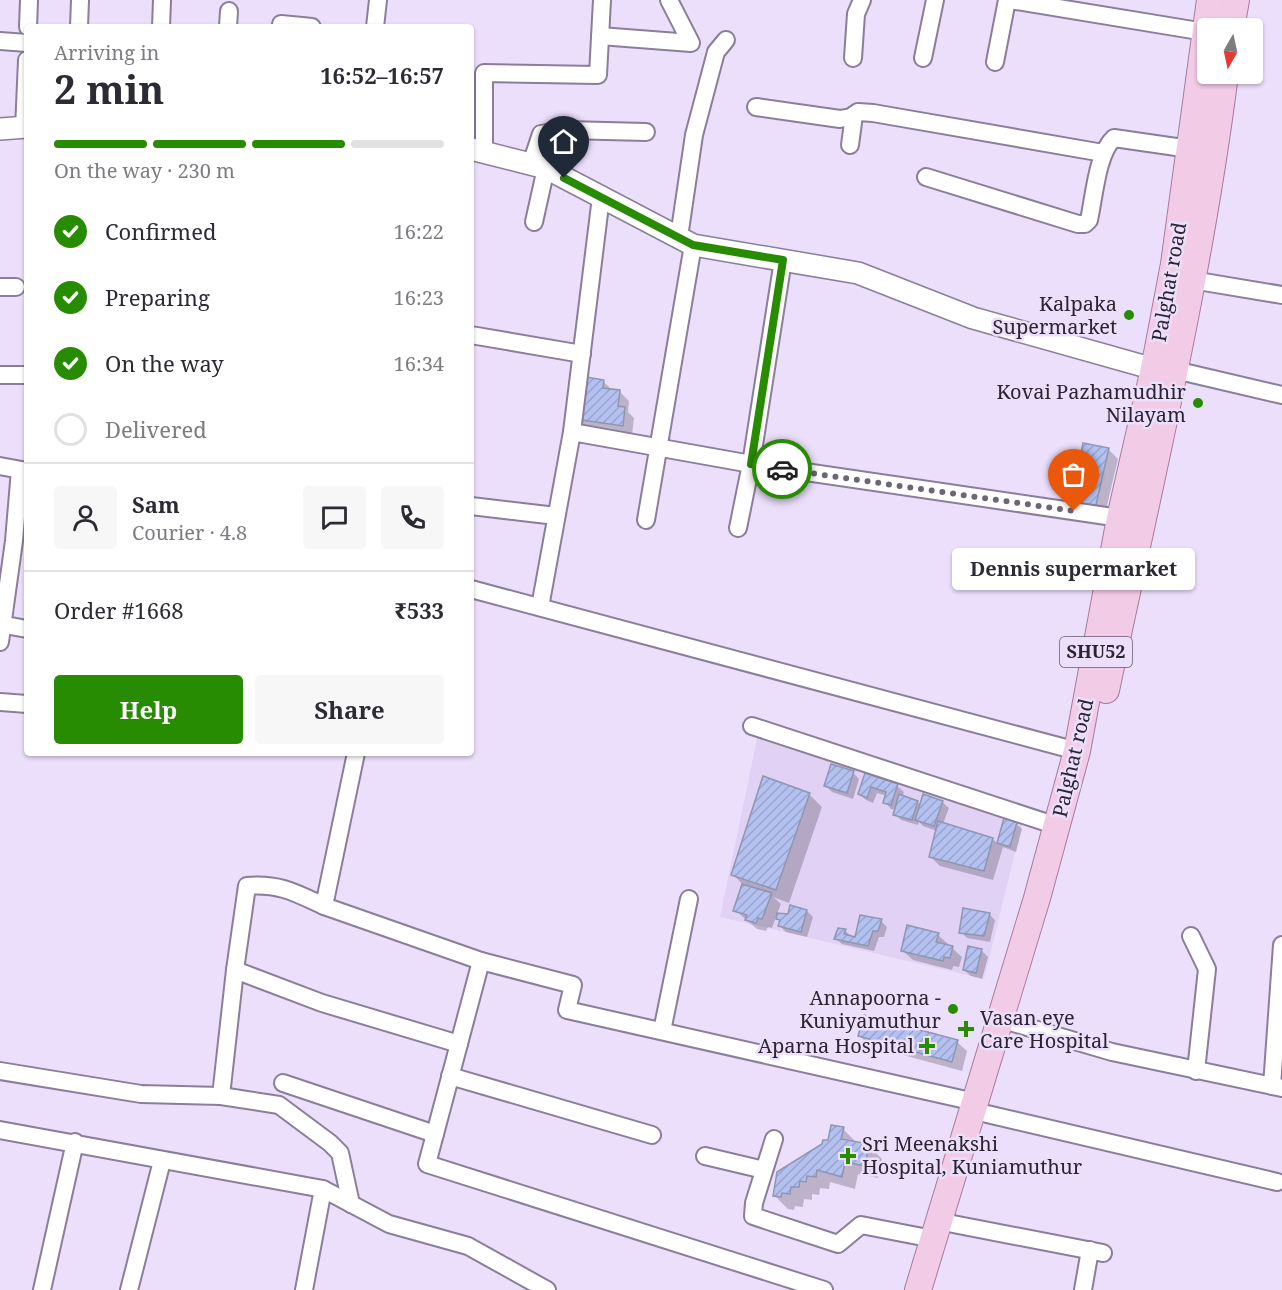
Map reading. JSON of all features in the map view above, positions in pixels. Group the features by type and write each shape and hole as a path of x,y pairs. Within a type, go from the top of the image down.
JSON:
{"main road":[{"name":"Palghat road","path":"1207,18 1210,0"},
{"path":"1233,18 1236,0"},
{"name":"Palghat road","path":"1007,1021 1076,822 1092,755 1164,370 1174,264 1198,84"},
{"name":"Palghat road","path":"918,1290 943,1232 1007,1021 1077,751 1120,518 1192,280 1215,154 1224,84"},
{"name":"Palghat road","path":"933,1290 943,1232"}],"street":[{"path":"28,24 29,0"},
{"path":"79,24 80,0"},
{"path":"161,24 162,0"},
{"path":"375,24 378,0"},
{"path":"602,0 598,75 484,73 477,151 538,166 686,241 858,273 973,318 1164,370 1282,395"},
{"path":"600,36 692,43 669,0"},
{"path":"853,58 856,14 862,0"},
{"path":"923,58 935,0"},
{"path":"995,62 1009,0 1197,31"},
{"path":"646,520 686,241 694,135 716,52 726,40"},
{"path":"0,41 24,43"},
{"path":"756,107 840,119 858,112 873,112 1103,153"},
{"path":"849,145 854,115"},
{"path":"0,129 24,128"},
{"path":"534,222 541,134 566,130 646,132"},
{"path":"926,177 1078,224 1085,224 1089,220 1103,153 1114,138 1190,148"},
{"path":"540,607 572,432 601,197"},
{"path":"738,528 751,464 783,260"},
{"path":"1192,280 1282,295"},
{"path":"474,336 582,354"},
{"path":"0,375 24,375"},
{"path":"572,432 751,464 1120,518"},
{"path":"0,466 24,470 7,540 0,642"},
{"path":"474,506 556,516"},
{"path":"474,590 1077,751"},
{"path":"1,624 24,628"},
{"path":"0,702 24,704"},
{"path":"752,726 1057,826"},
{"path":"324,906 355,756"},
{"path":"221,1096 247,886 265,885 286,888 324,906 481,961 573,985 567,1010 981,1108 1277,1182"},
{"path":"662,1031 689,899"},
{"path":"1191,936 1207,969 1196,1071"},
{"path":"1007,1021 1112,1052 1277,1087 1282,954"},
{"path":"481,961 427,1164 824,1290"},
{"path":"235,970 322,1003 459,1044"},
{"path":"0,1071 141,1094 221,1096 279,1105 330,1143 339,1153 351,1204"},
{"path":"450,1076 652,1135"},
{"path":"283,1083 435,1134"},
{"path":"0,1130 323,1189 389,1224 468,1246 547,1290"},
{"path":"774,1139 754,1203 753,1216 838,1244 861,1225 943,1232 1097,1252 1083,1290"},
{"path":"42,1290 75,1142"},
{"path":"705,1156 764,1170"},
{"path":"129,1290 162,1161"},
{"path":"304,1290 323,1189"}],"shaded area":[{"path":"758,734 1023,821 984,979 720,917"}],"building":[{"path":"581,376 604,380 603,388 620,390 618,406 625,407 623,426 575,419"},
{"path":"1083,443 1109,448 1095,509 1071,503"},
{"path":"831,764 854,771 847,793 824,786"},
{"path":"865,773 898,784 891,805 883,803 886,792 871,787 867,798 858,794"},
{"path":"763,776 810,793 776,890 731,875"},
{"path":"899,794 918,801 912,820 893,815"},
{"path":"923,794 943,801 934,826 915,820"},
{"path":"1004,818 1017,822 1010,847 997,843"},
{"path":"938,821 993,838 984,871 929,857"},
{"path":"742,884 772,893 762,919 758,918 756,923 745,920 747,915 733,911"},
{"path":"790,905 807,910 801,932 778,926 780,920 776,919 777,913 788,914"},
{"path":"963,908 990,913 984,936 959,933"},
{"path":"860,915 882,919 878,931 873,931 868,946 834,939 838,928 846,929 844,934 855,937"},
{"path":"907,925 939,933 936,942 953,946 950,958 944,957 943,961 901,951"},
{"path":"968,946 982,949 976,973 963,970"},
{"path":"864,1015 958,1040 952,1062 858,1036"},
{"path":"831,1125 844,1127 841,1139 869,1144 865,1166 845,1162 842,1177 817,1170 816,1177 807,1176 806,1182 800,1181 799,1187 791,1187 790,1194 782,1193 781,1197 773,1196 777,1172 822,1144 823,1140 828,1140"}],"way so far":[{"path":"782,469 1074,511"}],"place":[{"name":"Kalpaka Supermarket","path":"1129,315"},
{"name":"Kovai Pazhamudhir Nilayam","path":"1198,403"},
{"name":"Dennis supermarket","path":"1074,511"},
{"name":"Annapoorna - Kuniyamuthur","path":"953,1009"},
{"name":"Vasan eye Care Hospital","path":"966,1029"},
{"name":"Aparna Hospital","path":"927,1046"},
{"name":"Sri Meenakshi Hospital, Kuniamuthur","path":"848,1156"}],"route":[{"path":"564,178 693,245 783,260 751,464 782,469"}]}
